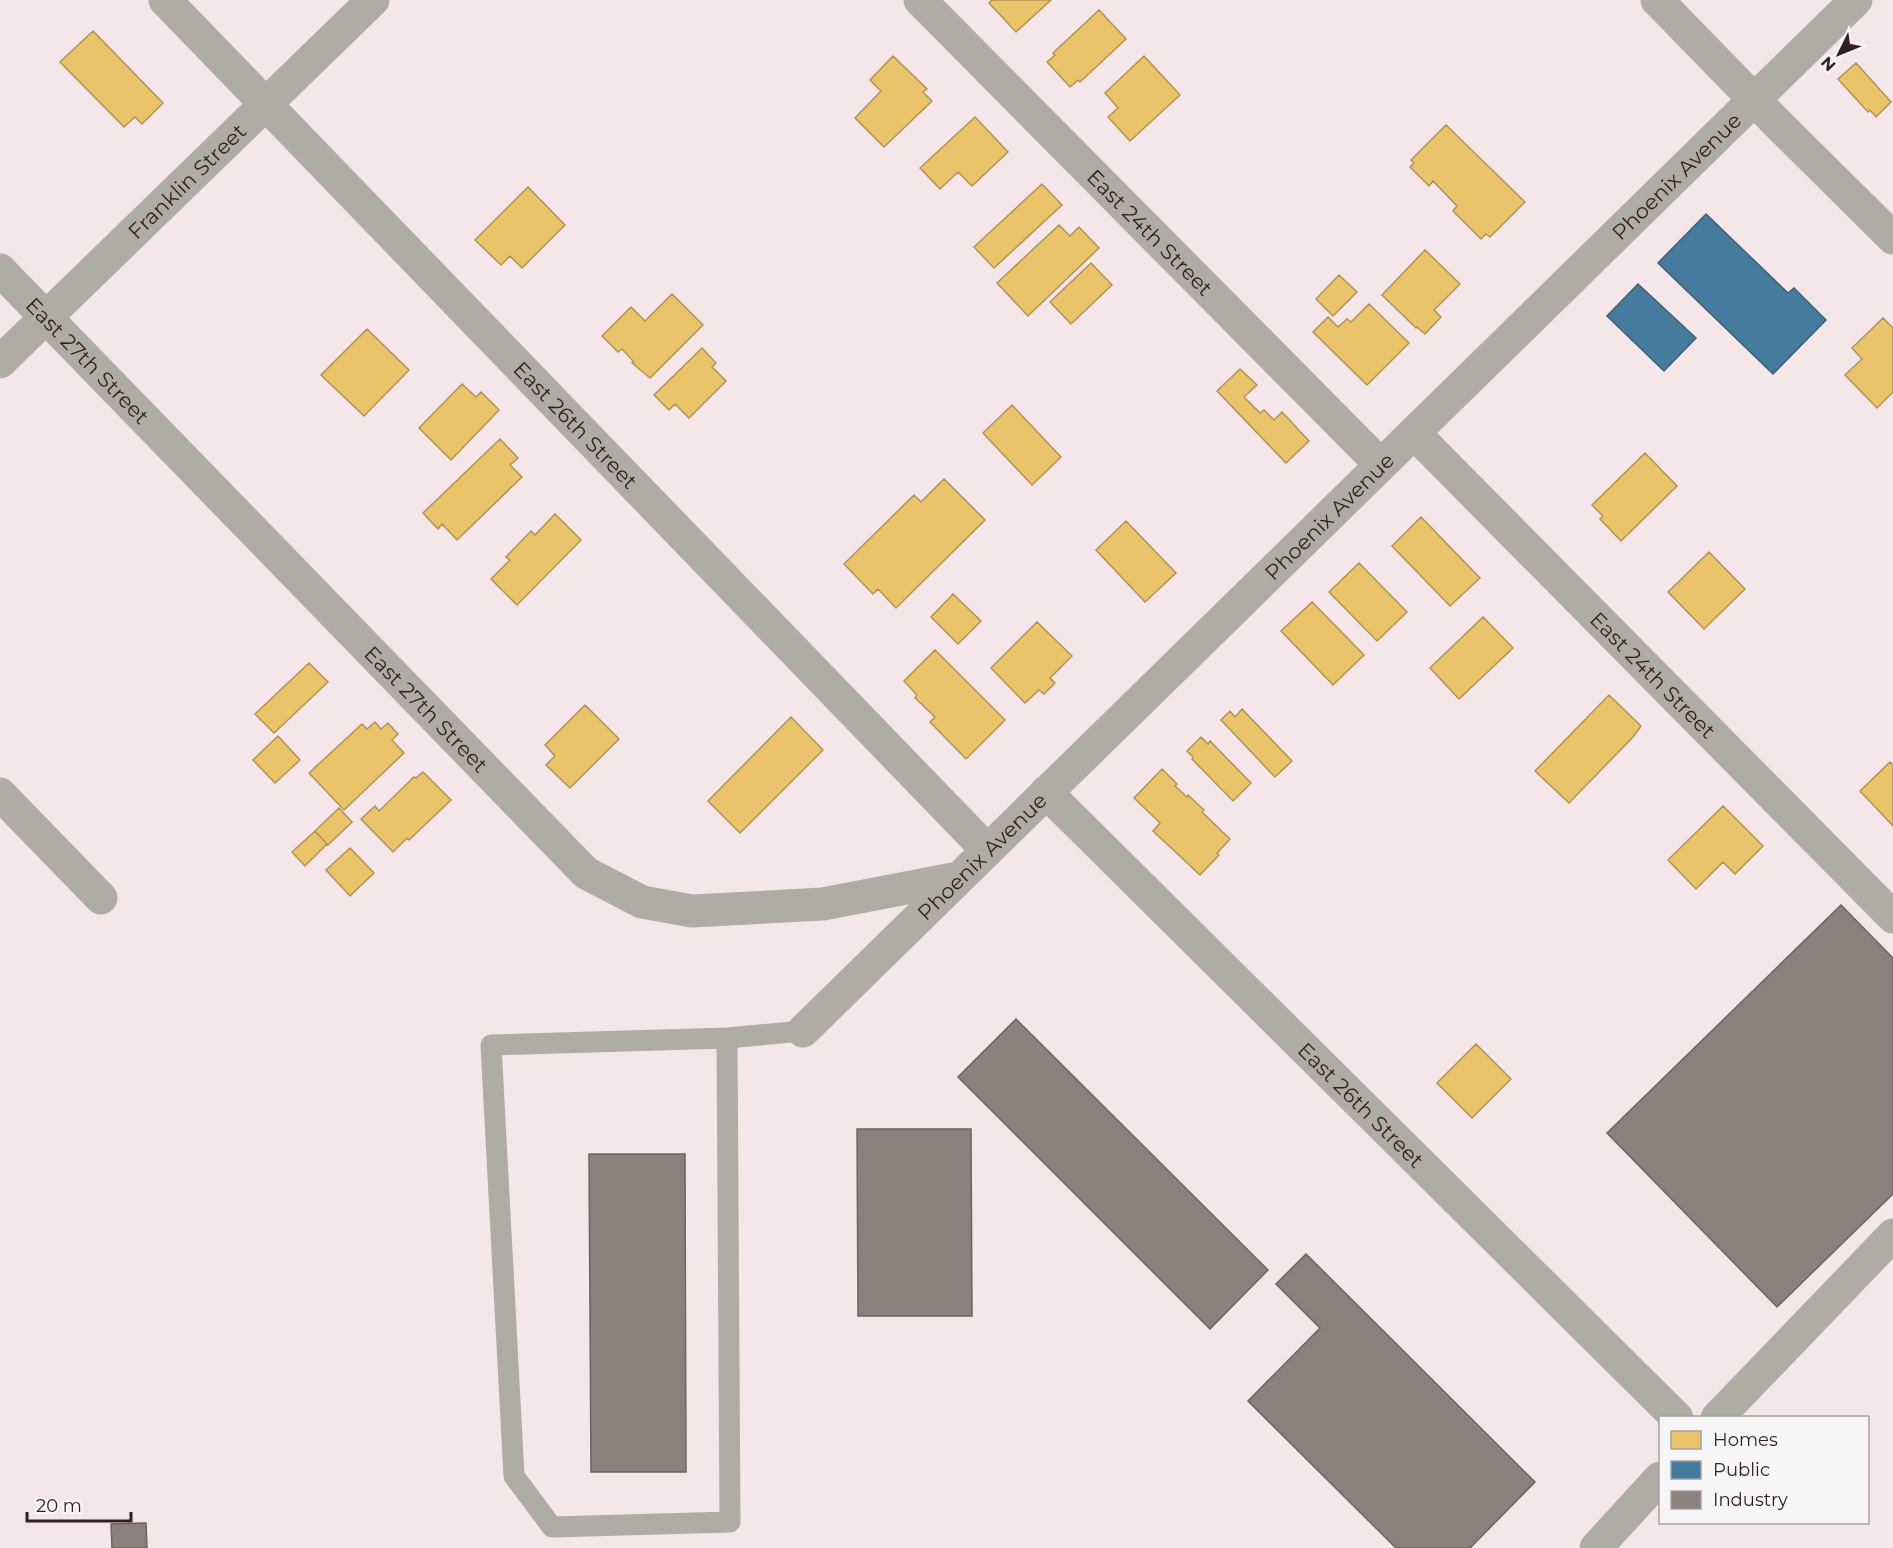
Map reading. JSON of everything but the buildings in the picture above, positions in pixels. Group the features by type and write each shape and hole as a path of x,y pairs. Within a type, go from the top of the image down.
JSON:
{"street":[{"name":"East 26th Street","path":"165,0 987,849"},
{"name":"Franklin Street","path":"0,362 373,0"},
{"name":"East 24th Street","path":"920,0 1381,465"},
{"path":"1657,0 1893,238"},
{"name":"Phoenix Avenue","path":"803,1031 1856,0"},
{"name":"East 27th Street","path":"0,270 586,873 642,902 692,911 822,904 958,878"},
{"name":"East 24th Street","path":"1414,433 1893,917"},
{"name":"East 26th Street","path":"1047,792 1675,1416"},
{"path":"0,794 101,898"},
{"path":"1719,1416 1893,1235"},
{"path":"1596,1548 1659,1479"}],"lane":[{"path":"727,1038 730,1522 552,1527 514,1476 491,1045 727,1038 803,1031"}]}
